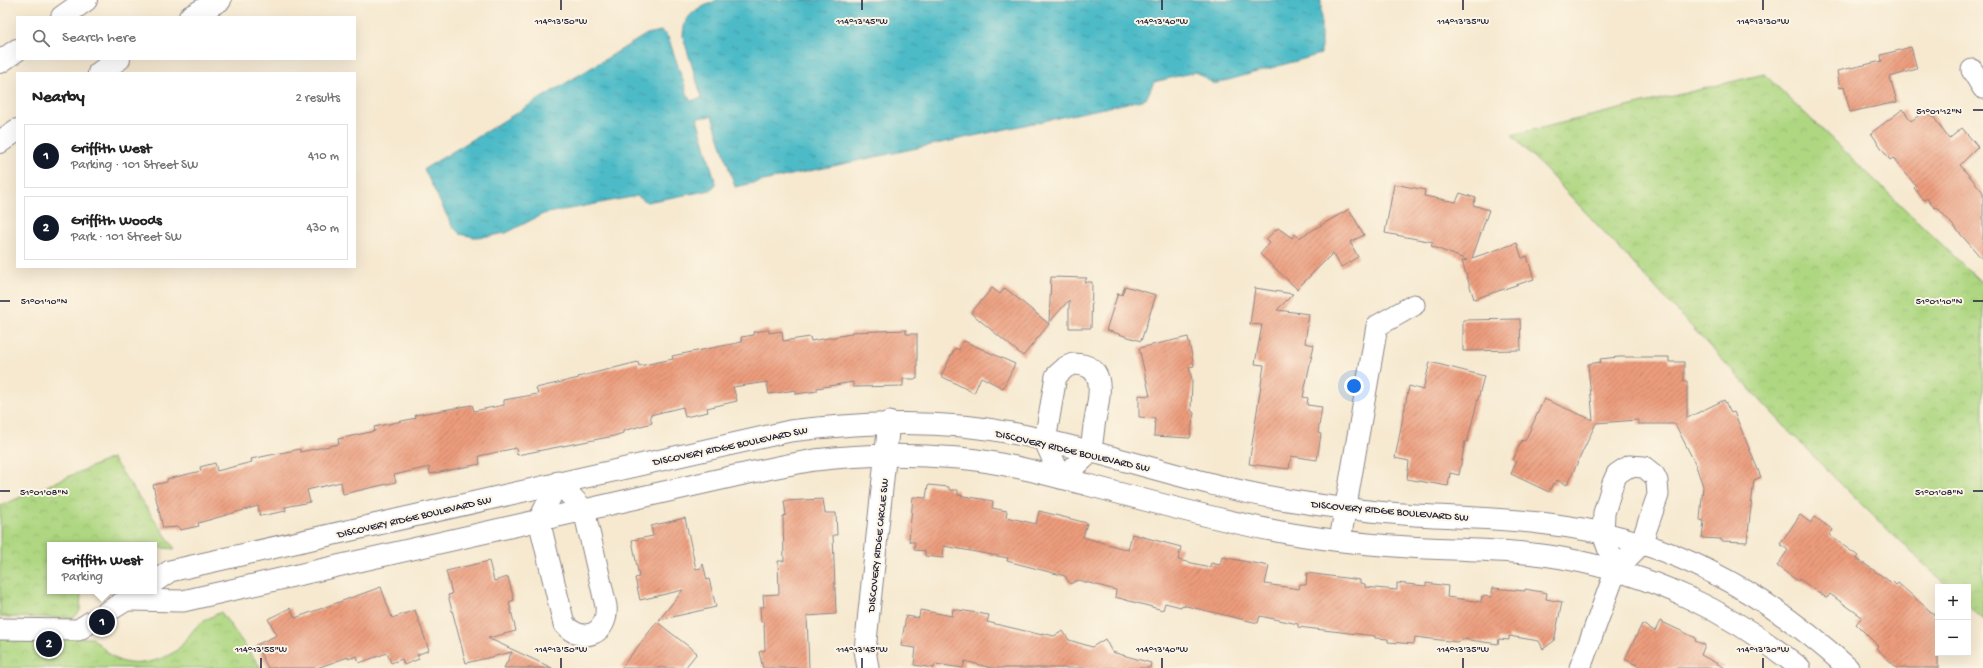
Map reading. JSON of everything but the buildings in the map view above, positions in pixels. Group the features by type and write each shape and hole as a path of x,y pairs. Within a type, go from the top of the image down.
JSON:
{"highway":[{"path":"63,16 86,0"},
{"path":"192,16 220,0"},
{"path":"0,62 16,51"},
{"path":"100,72 118,60"},
{"path":"0,142 16,131"}],"street":[{"path":"1972,70 1983,88"},
{"path":"1340,540 1377,326 1414,305"},
{"path":"1080,364 1093,371 1100,384 1090,452 1061,478 1045,441 1056,376 1066,367 1080,364"},
{"name":"DISCOVERY RIDGE BOULEVARD SW","path":"157,580 170,571 558,482 790,431 854,423 889,422 980,428 1045,441 1216,485 1286,500 1346,508 1412,514 1524,520 1569,526 1603,534 1641,544 1691,563 1732,583 1759,598 1800,627 1848,668"},
{"name":"DISCOVERY RIDGE CIRCLE SW","path":"868,668 866,650 889,422"},
{"path":"0,629 78,630 136,595 183,602 739,475 813,460 886,455 962,458 1061,478 1208,517 1272,530 1340,540 1409,547 1521,553 1561,558 1616,570 1686,595 1739,624 1800,668"},
{"path":"1580,668 1616,570 1641,544 1658,495 1659,488 1654,475 1644,467 1629,466 1617,474 1604,513 1603,534 1616,570"},
{"path":"558,482 584,510 607,614 602,627 589,635 574,634 564,624 539,520 558,482"}],"green space":[{"path":"1764,74 1983,284 1983,620 1971,609 1971,584 1945,584 1852,495 1782,423 1512,135"},
{"path":"112,458 175,549 157,547 157,542 47,542 47,594 81,594 80,611 73,618 0,617 0,506"},
{"path":"221,612 261,668 0,668 0,637 93,638 108,653 118,660 140,663 157,660 177,650 197,626"}],"water":[{"path":"717,0 1321,0 1321,54 1214,84 1196,72 1154,82 1146,99 735,187 712,116 697,118 716,184 711,190 647,202 637,196 543,214 506,233 489,236 474,237 460,234 452,226 424,169 647,34 661,31 668,37 690,101 702,98 683,37 684,29 686,22 693,13"}],"place":[{"name":"Griffith West","path":"102,622"},
{"name":"Griffith Woods","path":"49,644"}]}
